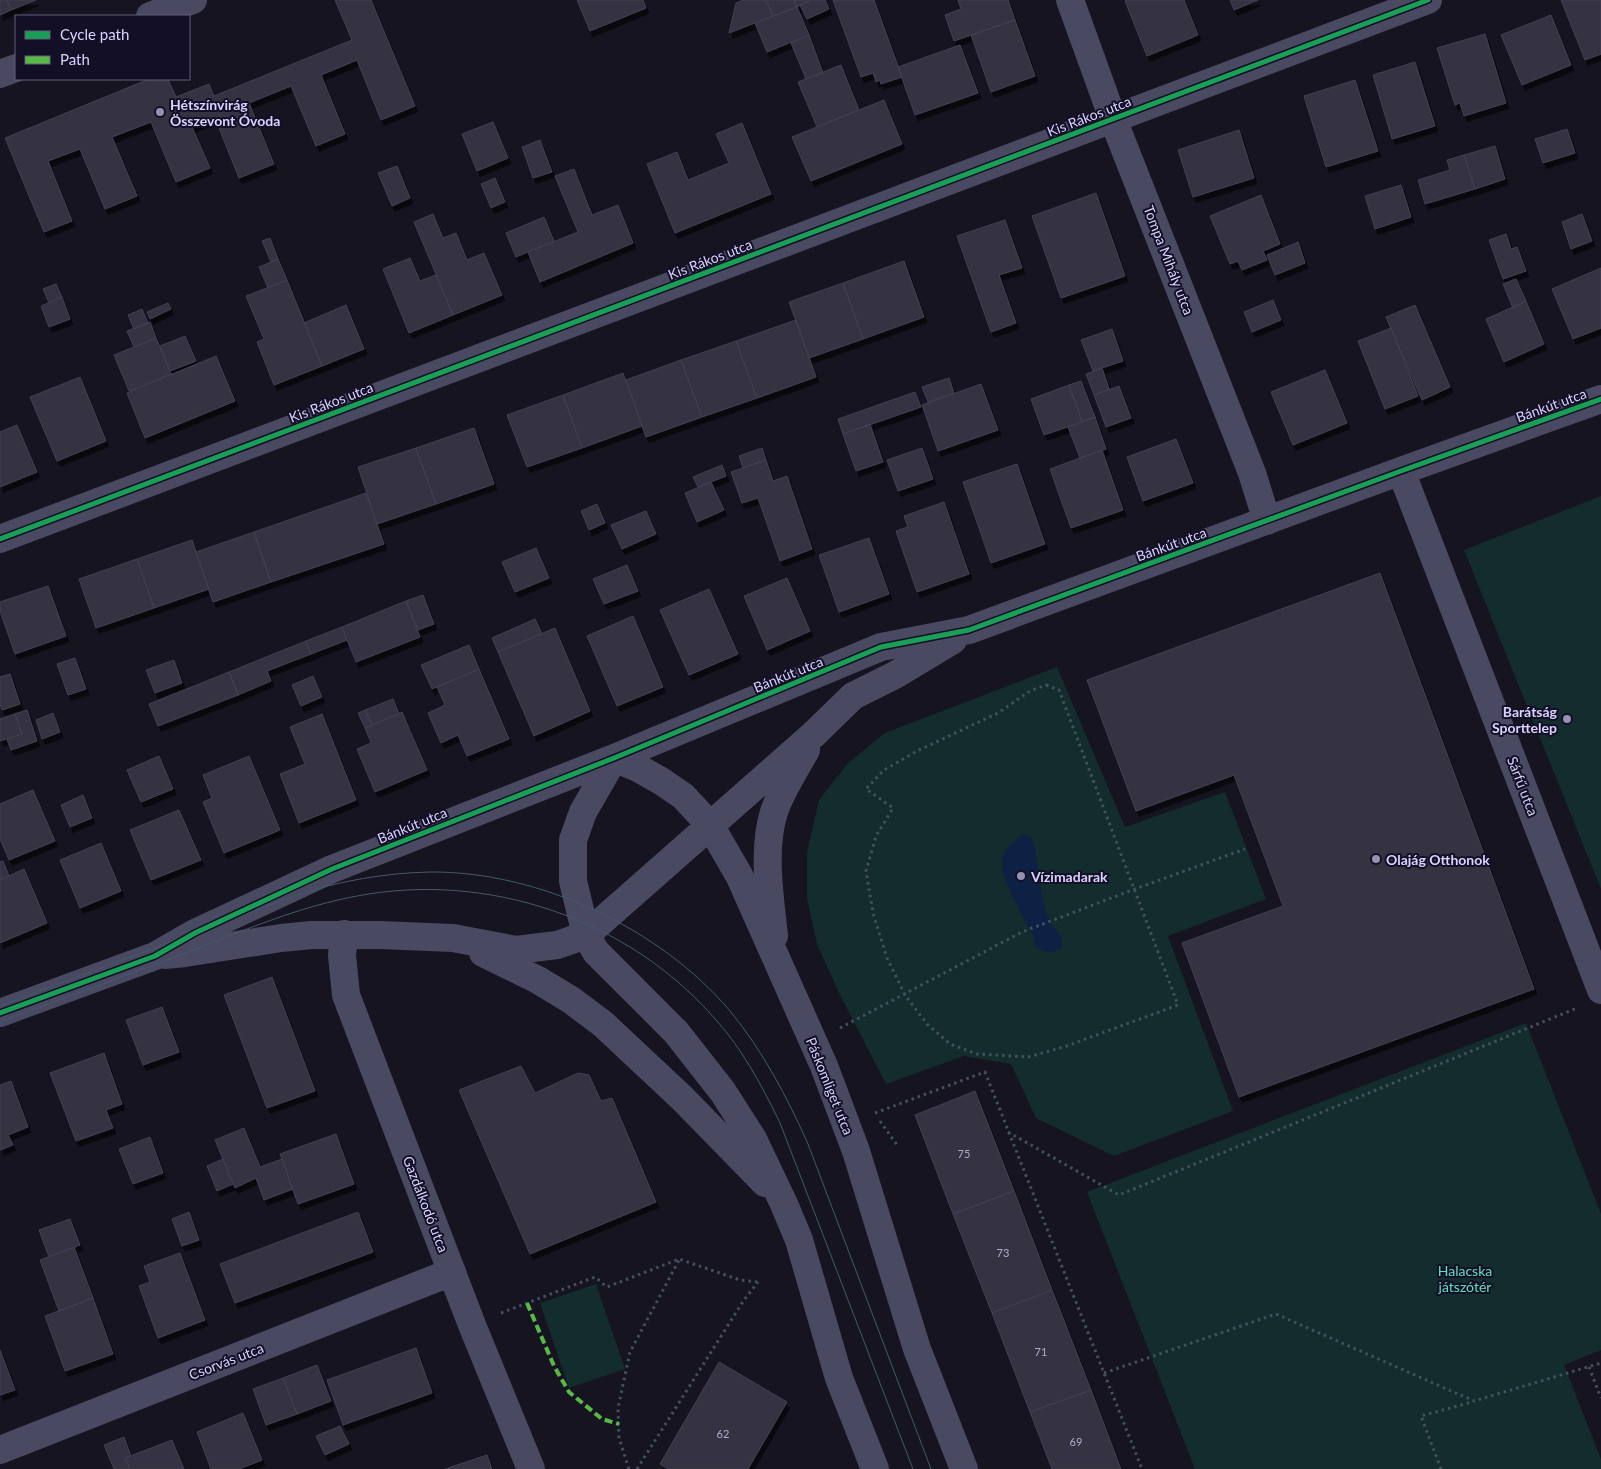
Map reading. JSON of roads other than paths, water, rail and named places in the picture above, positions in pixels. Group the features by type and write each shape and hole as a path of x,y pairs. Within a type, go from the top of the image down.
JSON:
{"street":[{"path":"153,15 192,0"},
{"name":"Tompa Mihály utca","path":"1070,0 1113,119 1252,473 1266,521"},
{"name":"Kis Rákos utca","path":"0,539 1428,0"},
{"path":"0,74 15,68"},
{"name":"Bánkút utca","path":"0,1013 155,956 194,933 332,869 614,758 882,647 969,630 1601,399"},
{"name":"Sárfű utca","path":"1401,471 1592,998"},
{"name":"Bánkút utca","path":"155,956 281,938 344,934 453,938 516,950 556,945 586,935 814,734 853,696 895,676 969,630"},
{"path":"778,964 767,875 769,841 774,812 814,734"},
{"path":"614,758 583,812 573,840 573,881 586,935 596,952 676,1032 724,1092 753,1139 800,1240 839,1378 875,1469"},
{"name":"Páskomliget utca","path":"614,758 646,772 684,796 710,825 740,877 824,1066 856,1151 917,1349 964,1469"},
{"name":"Gazdálkodó utca","path":"344,934 342,955 346,995 472,1325 531,1469"},
{"path":"453,938 538,980 571,1000 603,1024 682,1098 784,1204"},
{"name":"Csorvás utca","path":"0,1450 452,1272"}],"water":[{"path":"1024,834 1032,838 1044,904 1054,928 1062,937 1062,947 1052,952 1036,947 1034,937 1014,899 1002,868 1003,857 1007,849"}],"tram line":[{"path":"0,1006 296,895 362,879 430,872 471,874 513,882 554,894 594,910 633,930 669,954 701,981 730,1011 764,1058 792,1109 808,1144 931,1469"},
{"path":"0,1022 270,920 313,906 357,896 406,890 456,891 505,898 553,911 599,930 642,954 681,985 716,1020 735,1044 751,1069 780,1123 913,1469"}],"place":[{"name":"Hétszínvirág Összevont Óvoda","path":"160,112"},
{"name":"Barátság Sporttelep","path":"1567,719"},
{"name":"Olajág Otthonok","path":"1376,859"},
{"name":"Vízimadarak","path":"1021,876"}],"park label":[{"name":"Halacska játszótér","path":"1465,1278"}]}
